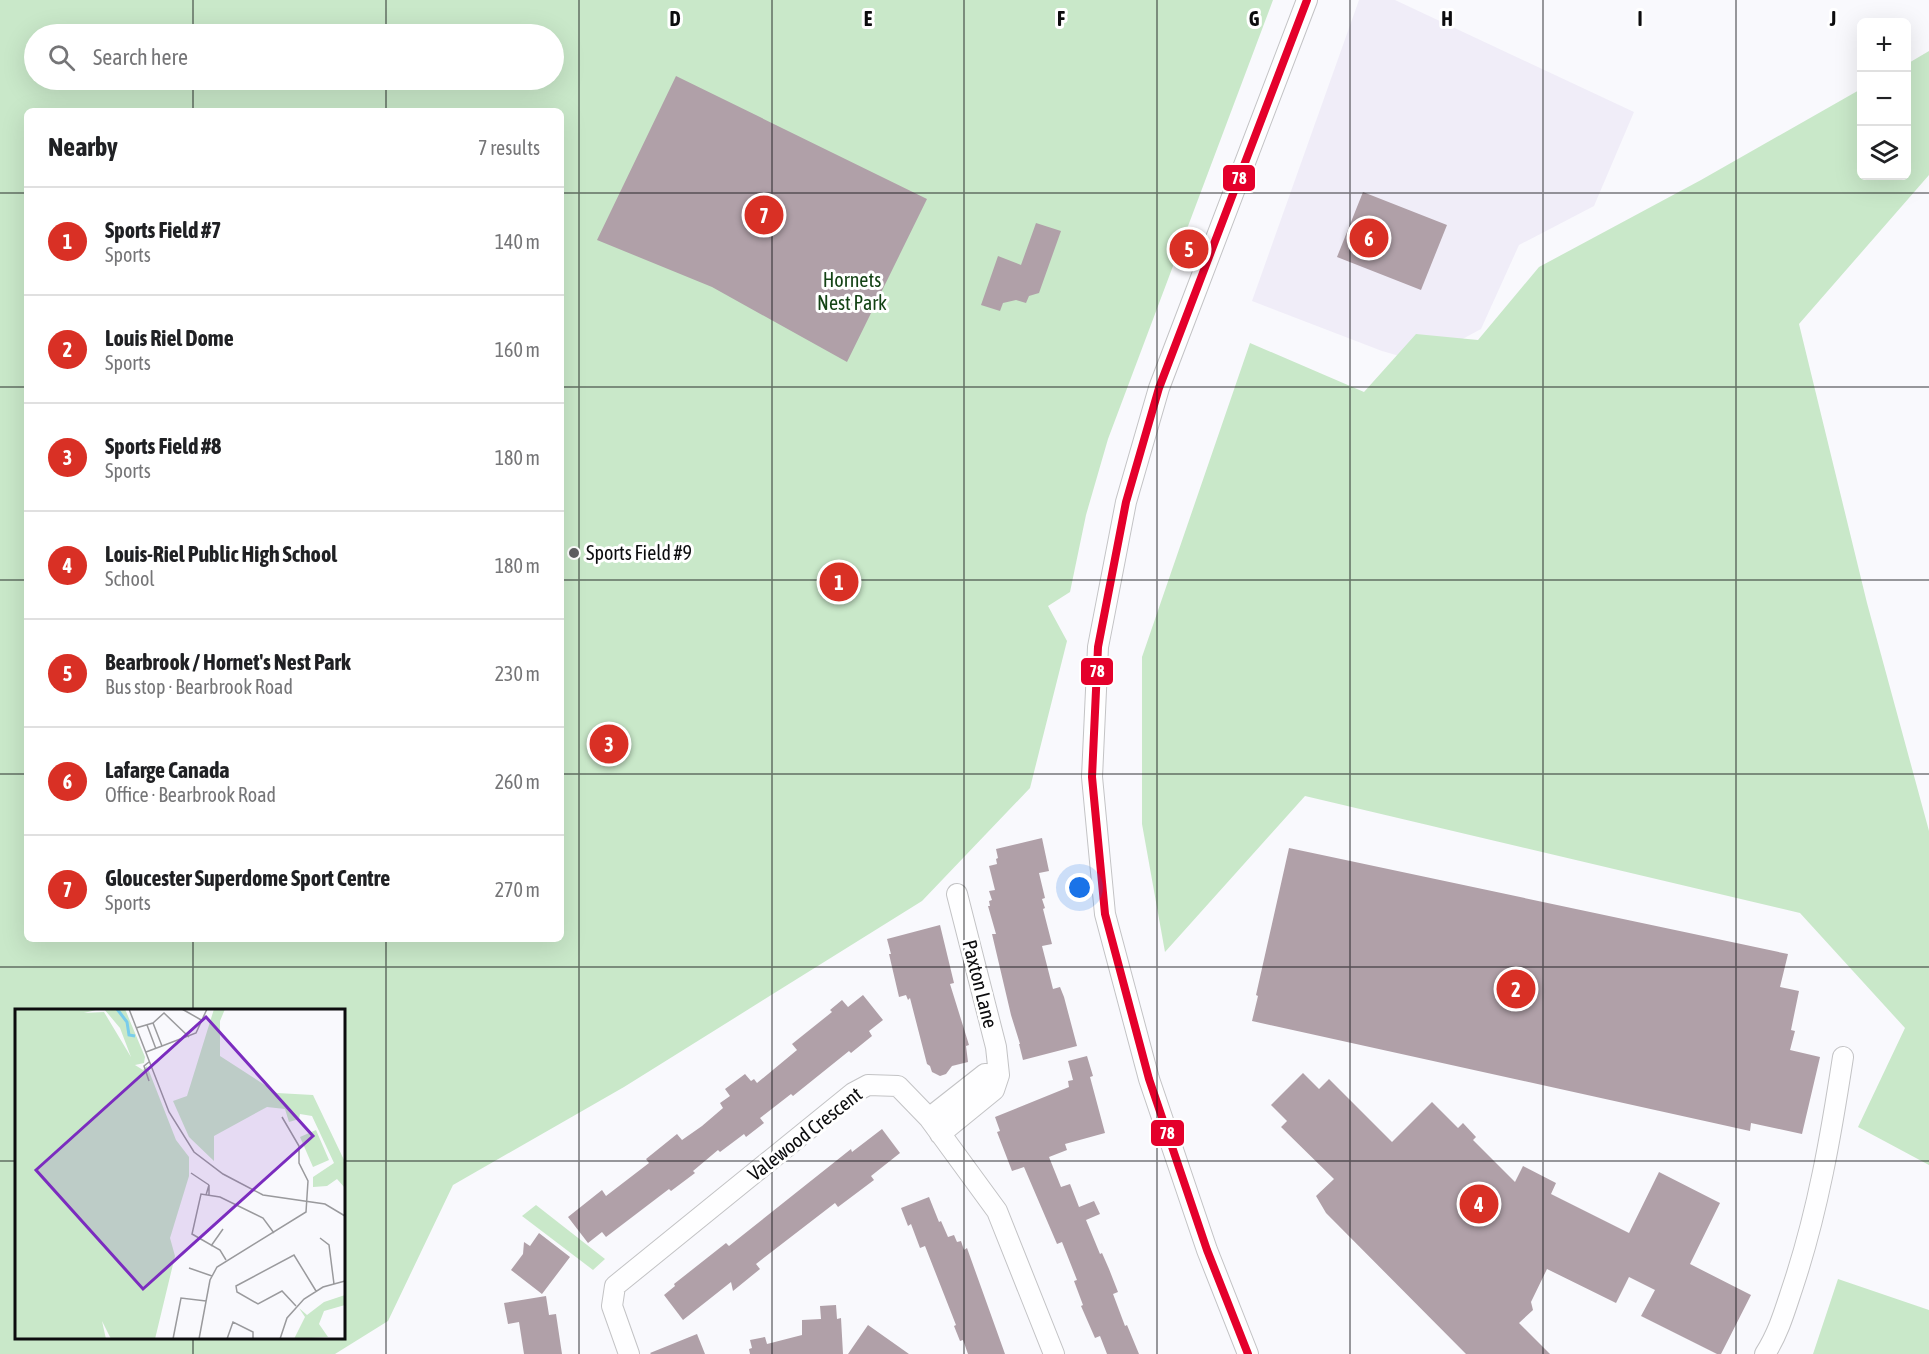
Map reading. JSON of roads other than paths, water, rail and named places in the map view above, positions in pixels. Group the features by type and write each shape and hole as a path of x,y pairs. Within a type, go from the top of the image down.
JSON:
{"street":[{"path":"1248,1354 1207,1250 1143,1057 1105,914 1092,777 1098,647 1126,502 1158,388 1307,0"},
{"name":"Paxton Lane","path":"934,1126 984,1074 999,1075 996,1047 957,894"},
{"path":"1765,1354 1777,1335 1813,1215 1826,1163 1844,1057"},
{"name":"Valewood Crescent","path":"629,1354 612,1306 615,1286 853,1093 868,1085 898,1086 934,1126 997,1211 1054,1354"}],"place":[{"name":"Gloucester Superdome Sport Centre","path":"764,215"},
{"name":"Lafarge Canada","path":"1369,238"},
{"name":"Bearbrook / Hornet's Nest Park","path":"1189,249"},
{"name":"Sports Field #9","path":"574,553"},
{"name":"Sports Field #7","path":"839,582"},
{"name":"Sports Field #8","path":"609,744"},
{"name":"Louis Riel Dome","path":"1516,989"},
{"name":"Louis-Riel Public High School","path":"1479,1204"}],"park label":[{"name":"Hornets Nest Park","path":"852,292"}]}
